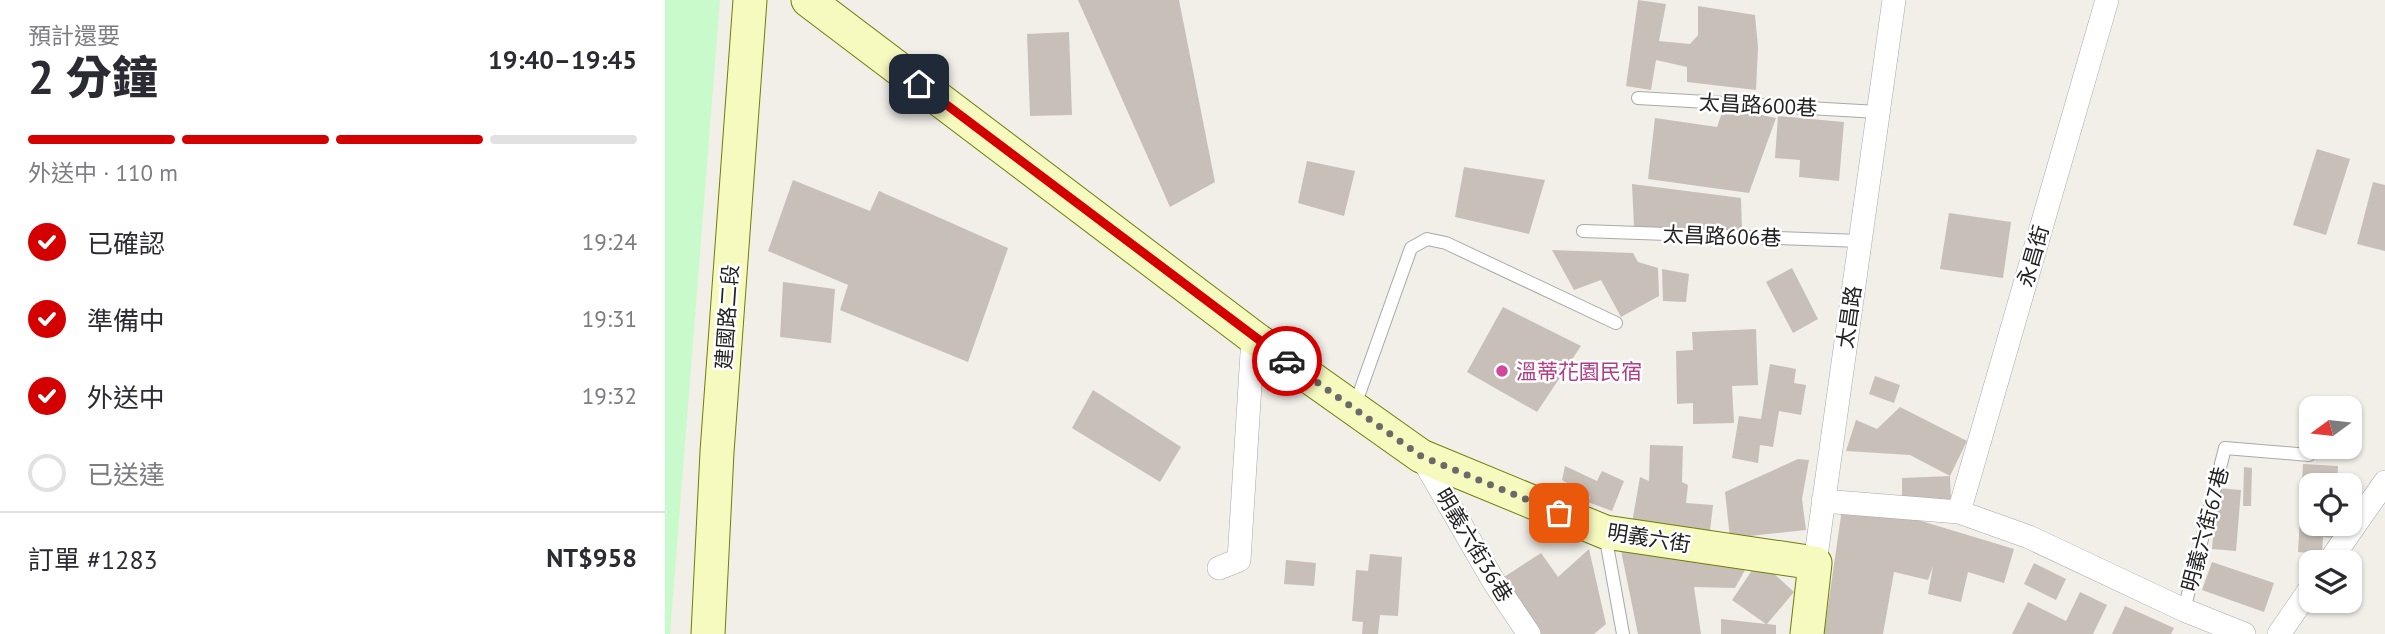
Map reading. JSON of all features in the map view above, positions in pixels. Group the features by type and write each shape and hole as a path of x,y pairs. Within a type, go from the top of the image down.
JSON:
{"street":[{"name":"建國路二段","path":"708,634 717,452 750,0"},
{"name":"明義六街","path":"808,0 1253,337 1421,456 1605,532 1815,563"},
{"name":"太昌路","path":"1807,634 1893,0"},
{"name":"永昌街","path":"1959,512 2107,0"},
{"path":"1219,568 1239,560 1253,337"},
{"name":"明義六街36巷","path":"1421,456 1494,582 1529,634"},
{"path":"2337,550 2385,482"},
{"path":"1823,501 1959,512 2029,537 2183,610 2244,634"},
{"path":"2279,634 2299,605"}],"lane":[{"name":"太昌路600巷","path":"1638,98 1878,112"},
{"name":"太昌路606巷","path":"1583,231 1860,241"},
{"path":"1354,409 1411,248 1427,239 1446,243 1616,323"},
{"name":"明義六街67巷","path":"2183,610 2225,448 2299,454"},
{"path":"1605,532 1623,634"}],"green space":[{"path":"665,0 720,0 670,634 665,634"}],"building":[{"path":"1078,0 1179,0 1215,182 1170,207"},
{"path":"1638,0 1666,4 1659,41 1690,44 1698,35 1698,6 1755,15 1758,47 1756,90 1687,82 1687,67 1656,60 1651,90 1626,86"},
{"path":"1069,32 1072,115 1030,116 1027,34"},
{"path":"1724,107 1776,118 1749,193 1648,179 1655,118 1717,127"},
{"path":"1778,116 1844,122 1839,181 1799,177 1800,160 1775,158"},
{"path":"2317,149 2350,159 2326,235 2293,225"},
{"path":"1307,161 1355,171 1344,216 1298,203"},
{"path":"1464,167 1545,180 1529,234 1455,217"},
{"path":"793,180 870,211 879,191 1008,248 968,362 840,310 848,285 768,251"},
{"path":"2373,182 2385,185 2385,251 2357,244"},
{"path":"1632,184 1741,198 1742,231 1634,227"},
{"path":"1949,213 2011,222 2003,278 1940,269"},
{"path":"1552,250 1633,253 1638,262 1658,268 1659,296 1621,317 1601,280 1574,290"},
{"path":"1792,268 1818,319 1793,333 1766,282"},
{"path":"1662,269 1689,274 1686,302 1663,301"},
{"path":"783,282 835,289 831,343 780,337"},
{"path":"1503,307 1581,346 1537,412 1467,372"},
{"path":"1756,329 1758,385 1732,386 1734,423 1693,424 1693,403 1677,404 1676,351 1693,350 1692,332"},
{"path":"1770,364 1796,369 1794,383 1806,385 1801,415 1779,411 1773,447 1760,445 1758,463 1732,458 1739,416 1761,419"},
{"path":"1875,376 1900,385 1894,403 1869,394"},
{"path":"1093,390 1181,447 1160,482 1072,428"},
{"path":"1900,407 1967,441 1950,476 1910,455 1846,451 1856,420 1877,429"},
{"path":"1650,445 1683,446 1682,482 1688,485 1686,503 1713,505 1710,531 1632,523 1640,477 1649,481"},
{"path":"1798,459 1809,460 1802,499 1806,530 1730,538 1725,492"},
{"path":"2303,464 2338,466 2338,473 2302,473"},
{"path":"1565,466 1597,481 1602,471 1624,481 1612,511 1588,502 1590,497 1562,480"},
{"path":"2244,467 2252,468 2251,506 2243,506"},
{"path":"1950,476 1951,502 1902,502 1902,478"},
{"path":"2217,488 2241,490 2236,551 2212,549"},
{"path":"1842,509 1908,517 2014,549 2004,583 1968,572 1961,602 1928,594 1933,566 1928,580 1894,572 1883,634 1824,634"},
{"path":"2299,534 2334,536 2323,537 2322,550 2298,552"},
{"path":"1619,541 1750,561 1735,588 1694,587 1701,634 1638,634"},
{"path":"1589,549 1606,624 1594,634 1536,634 1501,579 1541,553 1558,577"},
{"path":"1370,554 1402,557 1398,616 1380,615 1378,634 1362,634 1363,622 1352,621 1356,570 1368,571"},
{"path":"1286,560 1316,563 1314,586 1284,584"},
{"path":"1759,560 1794,592 1767,624 1776,625 1776,634 1721,634 1721,619 1766,624 1732,600"},
{"path":"2212,562 2274,583 2264,612 2202,590"},
{"path":"2034,563 2066,579 2056,600 2024,584"},
{"path":"2080,592 2107,605 2093,634 2012,634 2028,602 2066,621"},
{"path":"2125,606 2174,628 2171,634 2112,634"}],"way so far":[{"path":"1287,361 1421,456 1559,513"}],"place":[{"name":"溫蒂花園民宿","path":"1502,371"}],"route":[{"path":"919,84 1287,361"}]}
